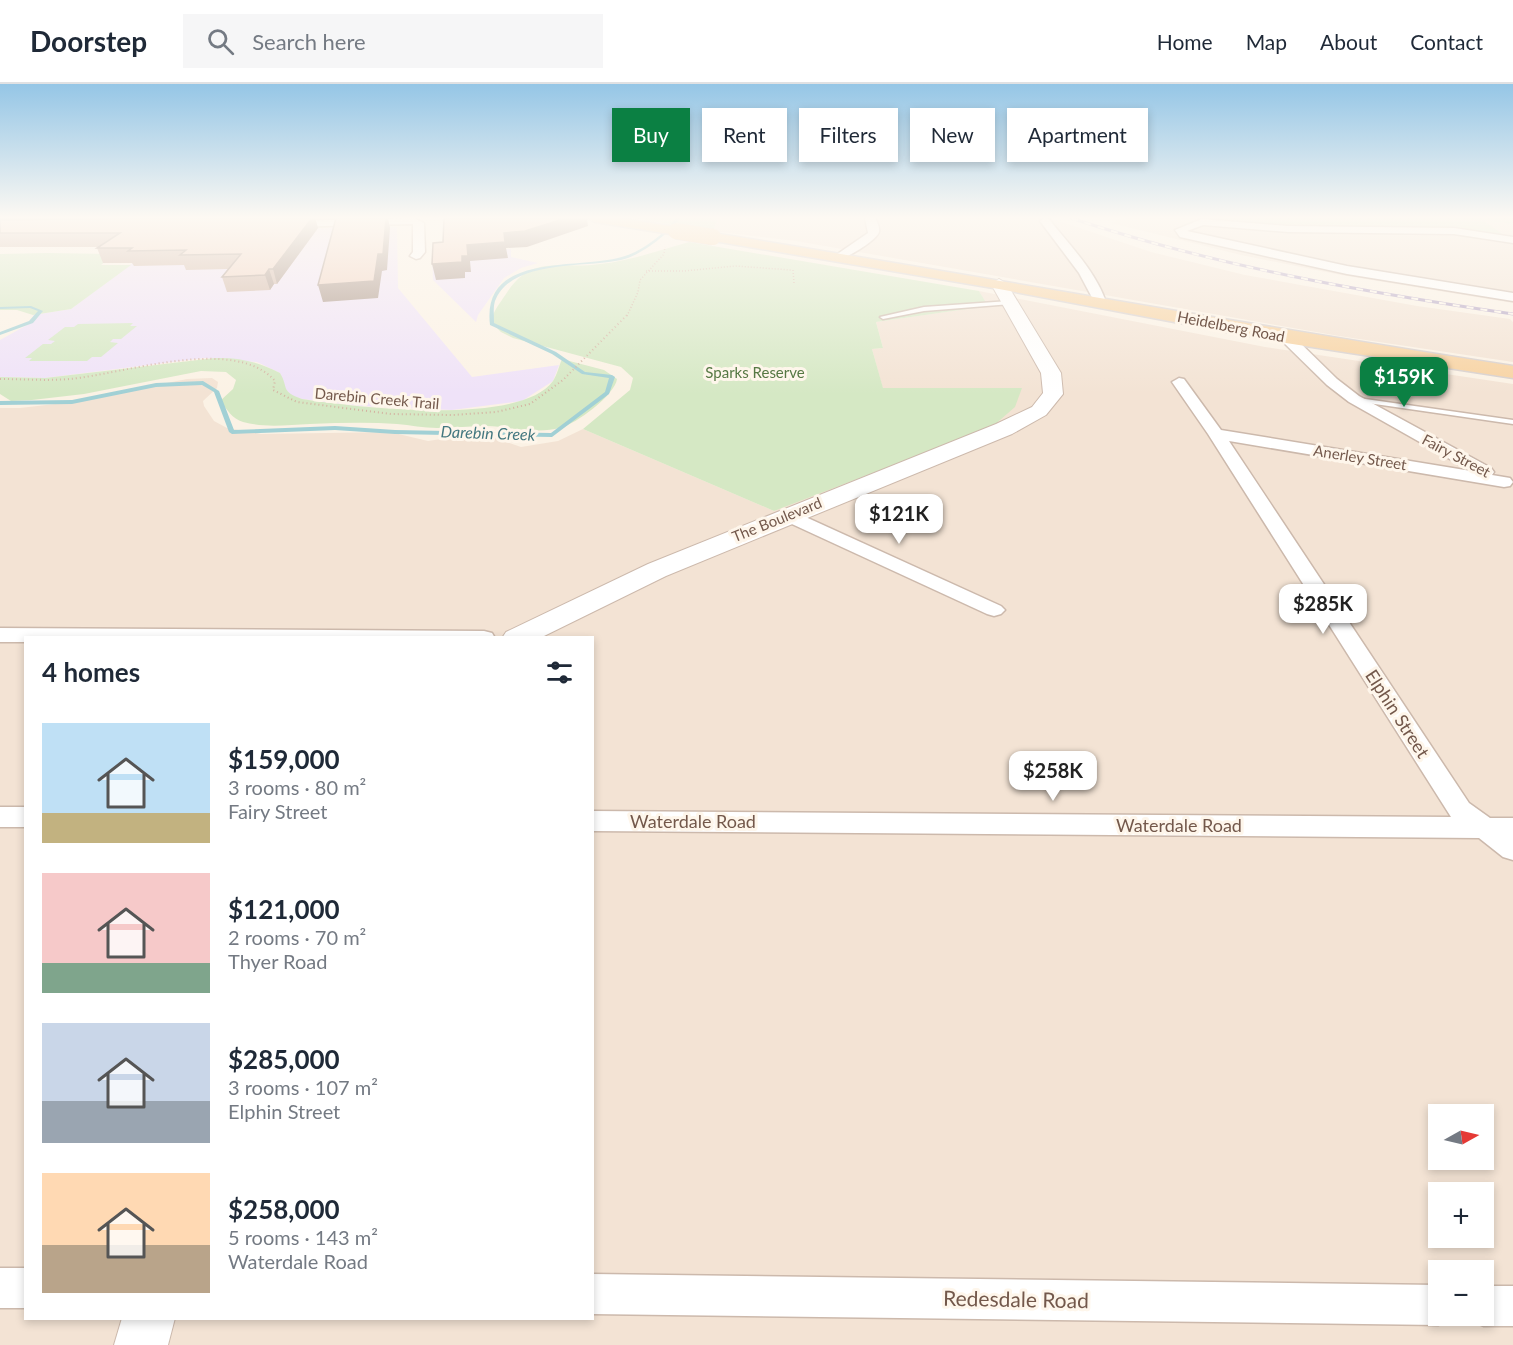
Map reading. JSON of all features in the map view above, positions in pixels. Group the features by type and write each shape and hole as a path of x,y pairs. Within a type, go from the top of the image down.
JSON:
{"main road":[{"name":"Heidelberg Road","path":"928,277 1004,294 1100,302 1286,337 1513,372"}],"street":[{"path":"1086,277 1100,302"},
{"path":"1389,277 1513,297"},
{"name":"The Boulevard","path":"520,636 657,570 1004,429 1039,411 1053,394 1051,374 1004,294"},
{"name":"Fairy Street","path":"1286,337 1332,382 1354,399 1508,484"},
{"name":"Elphin Street","path":"1179,382 1216,434 1456,806 1500,828 1513,849"},
{"name":"Anerley Street","path":"1216,434 1508,484"},
{"path":"788,515 994,610"},
{"path":"0,635 161,636"},
{"path":"0,817 24,817"},
{"name":"Waterdale Road","path":"594,821 1500,828"},
{"path":"0,1288 24,1288"},
{"name":"Redesdale Road","path":"594,1294 1428,1305"},
{"path":"1494,1306 1513,1306"},
{"path":"141,1345 147,1320"}],"lane":[{"path":"883,317 1004,294"},
{"path":"1354,399 1513,422"}],"path":[{"name":"Darebin Creek Trail","path":"0,379 78,379 171,364 221,359 266,370 275,381 273,390 297,402 391,414 453,415 496,412 530,404 563,380 626,318 642,277"},
{"path":"793,277 794,284"}],"shaded area":[{"path":"114,277 398,277 398,288 472,377 559,365 553,381 522,401 452,410 361,406 302,399 292,396 284,388 280,373 257,362 204,358 45,378 0,377 0,340 29,324 34,319 33,315 71,309"},
{"path":"433,277 506,277 478,315 476,322 433,280"},
{"path":"1001,277 1255,277 1417,306 1510,319 1513,322 1513,362 1339,336"},
{"path":"1352,277 1513,277 1513,303"},
{"path":"979,291 1265,347 1513,384 1513,1345 0,1345 0,408 72,402 187,379 212,378 218,382 217,388 203,401 204,406 214,421 227,428 261,434 390,432 428,441 484,434 521,447 558,441 583,429 774,511 1022,388 883,389 872,349 883,348 876,322 987,306"}],"green space":[{"path":"0,277 115,277 71,309 33,315 17,310 0,310"},
{"name":"Sparks Reserve","path":"521,277 895,277 979,291 988,306 876,322 883,348 872,349 883,388 1022,388 1015,407 992,427 774,511 583,429 630,390 633,378 621,367 513,338 501,332 491,322 495,311"},
{"path":"133,323 130,326 137,326 121,339 113,339 110,342 118,343 101,357 92,357 87,361 29,361 32,358 25,358 43,344 51,344 55,341 48,340 65,327 74,327 78,324"},
{"path":"215,358 241,359 272,369 280,373 286,389 291,394 302,399 395,409 473,409 507,404 535,395 553,381 562,359 604,370 617,379 610,393 585,415 567,425 551,430 487,426 432,428 375,423 276,426 251,424 236,419 220,401 233,389 236,380 226,372 201,371 84,394 32,400 11,401 0,394 0,377 45,378"}],"building":[{"path":"320,277 375,277 374,281 318,285"}],"waterway":[{"name":"Darebin Creek","path":"0,403 72,402 156,385 203,383 216,391 232,432 335,428 395,432 552,435 607,393 612,377 584,373 554,353 492,324 492,302 501,286 516,277"},
{"name":"Darebin Creek","path":"0,308 31,307 41,311 31,322 0,334"}],"railway":[{"path":"1294,277 1513,314"}]}
